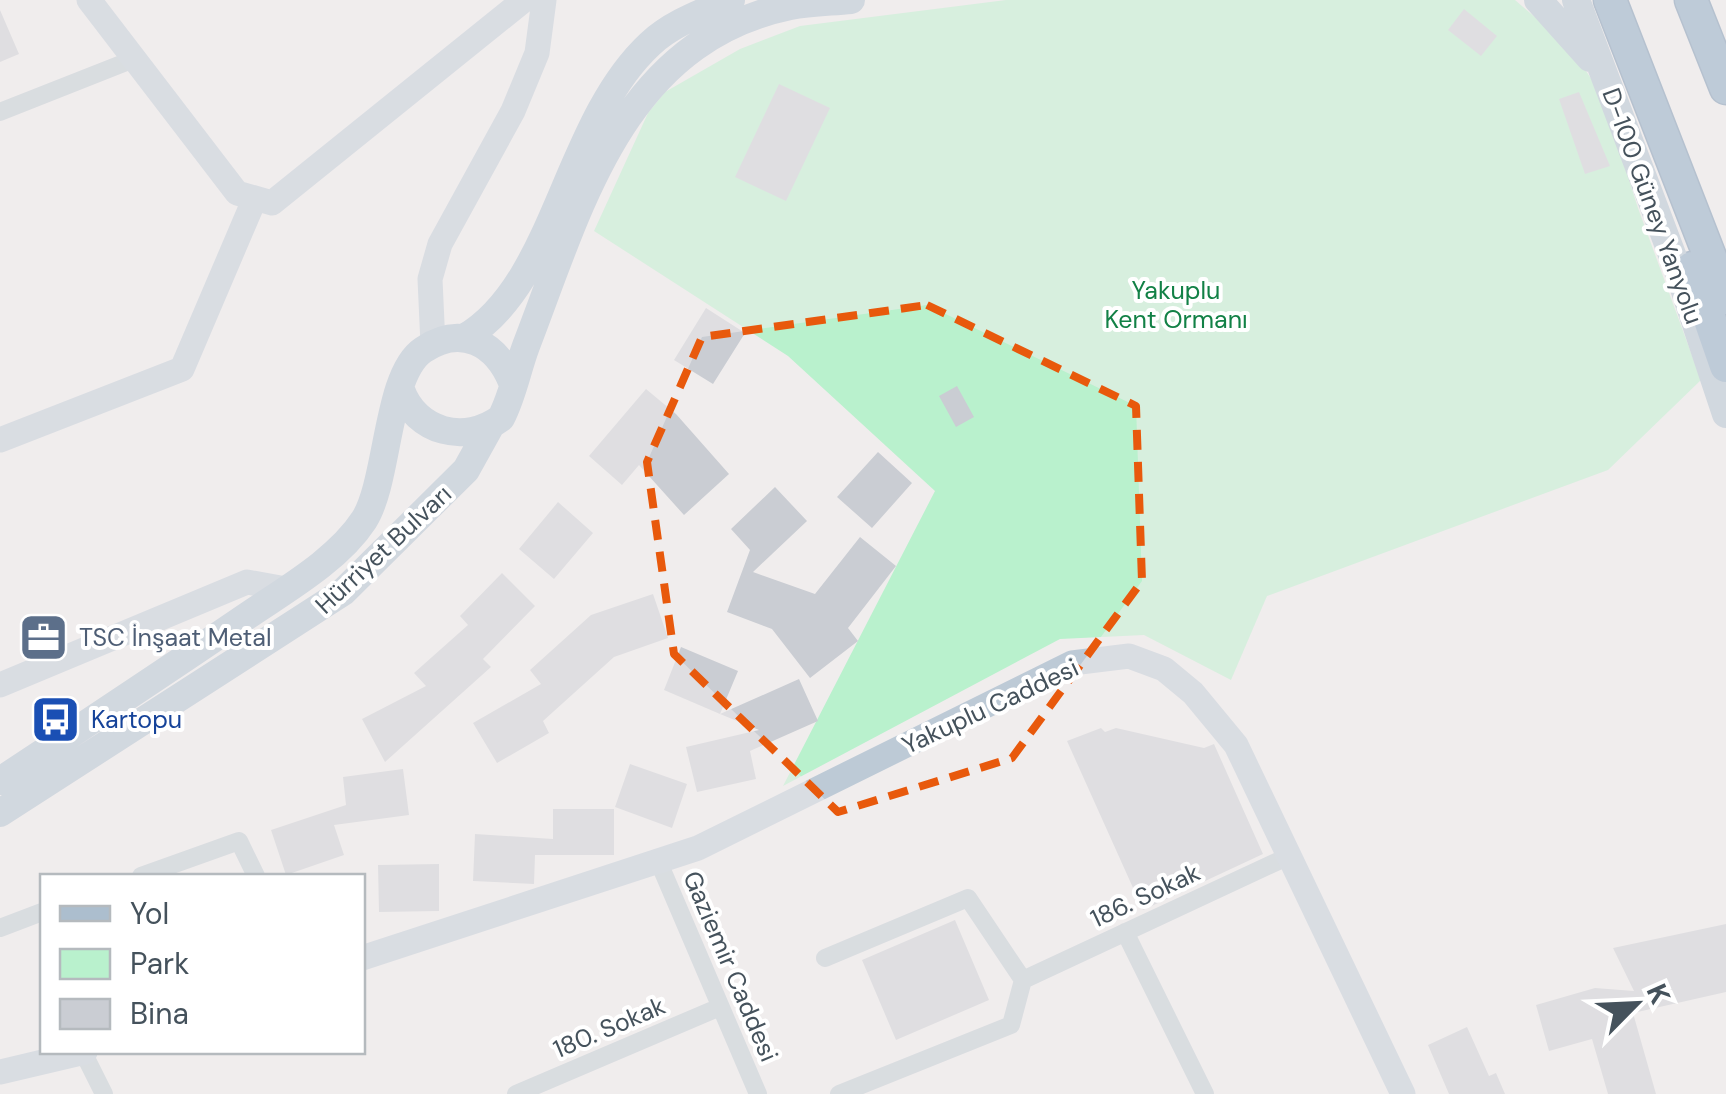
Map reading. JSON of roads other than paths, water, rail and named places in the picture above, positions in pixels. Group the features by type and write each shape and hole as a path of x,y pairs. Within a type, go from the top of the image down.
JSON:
{"highway":[{"path":"1610,0 1726,298"},
{"path":"1690,0 1726,88"},
{"path":"1712,0 1726,30"},
{"path":"1649,104 1655,156 1726,366"}],"main road":[{"path":"731,0 687,20 651,43 625,76 577,154 513,294 500,314 464,338 433,346 414,358 401,390 412,412 438,431 491,425 512,397 512,382 593,180 624,118 650,84 700,42 747,20 790,6 852,0"},
{"path":"1538,0 1560,19 1615,95"},
{"name":"D-100 Güney Yanyolu","path":"1576,0 1615,95 1726,414"},
{"path":"464,338 476,339 500,357 512,382"},
{"name":"Hürriyet Bulvarı","path":"0,780 286,589 364,520 377,489 401,390"},
{"name":"Hürriyet Bulvarı","path":"0,813 344,592 466,470 491,425"}],"street":[{"path":"89,0 237,193 272,203 524,0"},
{"path":"433,346 430,279 440,244 513,111 537,53 544,0"},
{"path":"0,112 134,59"},
{"path":"0,440 182,368 255,198"},
{"path":"0,685 247,582 286,589"},
{"name":"Yakuplu Caddesi","path":"365,957 657,858 698,848 1072,663 1129,656 1164,669 1193,693 1236,746 1394,1091"},
{"path":"148,874 239,841 255,874"},
{"name":"186. Sokak","path":"1023,980 1289,856"},
{"name":"Gaziemir Caddesi","path":"657,858 758,1094"},
{"path":"826,958 968,898 1023,980 1011,1025 839,1094"},
{"path":"0,928 40,913"},
{"path":"1125,932 1205,1094"},
{"name":"180. Sokak","path":"516,1094 720,1007"},
{"path":"0,1072 76,1054"},
{"path":"85,1054 104,1094"}],"place":[{"name":"TSC İnşaat Metal","path":"44,637"},
{"name":"Kartopu","path":"56,719"}],"park label":[{"name":"Yakuplu Kent Ormanı","path":"1176,304"}]}
